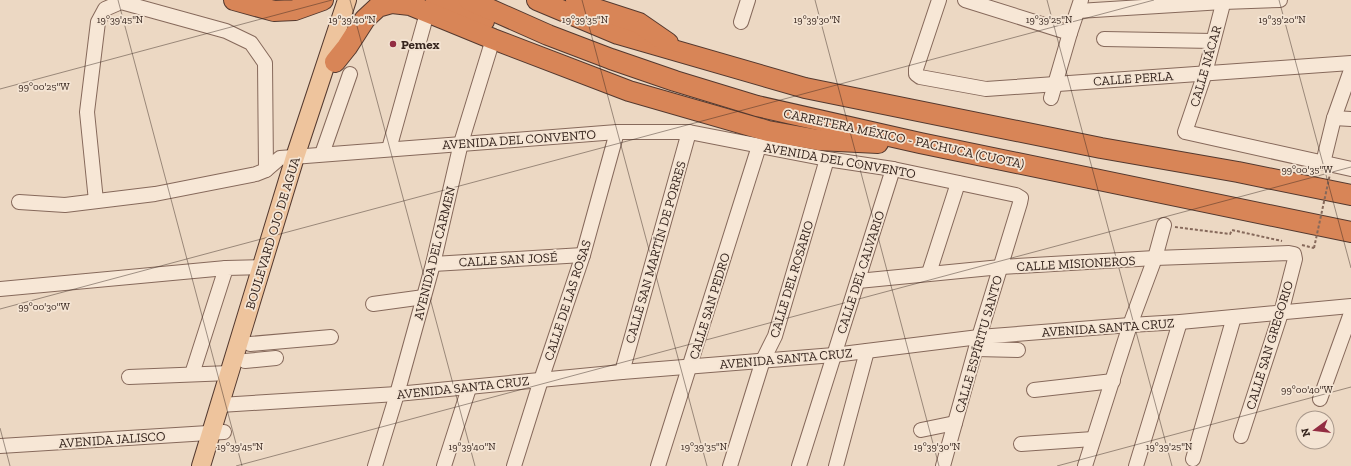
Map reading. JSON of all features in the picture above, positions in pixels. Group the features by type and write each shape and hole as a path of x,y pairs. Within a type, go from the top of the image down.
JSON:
{"highway":[{"path":"234,0 274,11 295,10 323,0"},
{"path":"537,0 618,34 805,88 1102,148 1238,172 1351,195"},
{"path":"576,0 596,9 639,23 685,54"},
{"path":"335,62 365,19 378,7 392,2 432,7 600,72 629,91"},
{"name":"CARRETERA MÉXICO - PACHUCA (CUOTA)","path":"475,3 548,35 611,59 757,106 920,143 1351,232"},
{"path":"432,7 493,39 629,91 768,131 818,140 865,143 920,143"}],"main road":[{"name":"BOULEVARD OJO DE AGUA","path":"226,404 230,373 262,267 307,156 347,0"},
{"name":"BOULEVARD OJO DE AGUA","path":"213,466 218,432 226,404 245,361 353,0"},
{"name":"BOULEVARD OJO DE AGUA","path":"201,466 218,432"}],"street":[{"path":"741,22 748,0"},
{"name":"CALLE PERLA","path":"939,0 916,69 916,74 986,89 1351,63"},
{"path":"965,0 1070,33"},
{"path":"1051,98 1070,33 1080,5 1280,0"},
{"name":"CALLE NÁCAR","path":"1223,1 1204,73 1185,132 1327,168"},
{"path":"96,201 87,112 98,22 105,9 121,2 226,31 251,43 265,63 266,170"},
{"path":"390,149 432,7"},
{"name":"AVENIDA DEL CARMEN","path":"375,466 398,394 433,264 461,143 493,39"},
{"path":"1104,39 1213,41"},
{"path":"1351,70 1334,118 1327,168 1351,169"},
{"path":"307,156 350,74"},
{"path":"1334,118 1351,119"},
{"name":"AVENIDA DEL CONVENTO","path":"19,202 65,205 155,194 256,174 266,170 280,158 617,132 689,132 827,159 893,169 1016,195 1021,198"},
{"name":"CALLE DE LAS ROSAS","path":"514,466 541,380 584,255 617,132"},
{"name":"CALLE SAN MARTÍN DE PORRES","path":"622,372 689,132"},
{"name":"CALLE SAN PEDRO","path":"658,466 759,146"},
{"name":"CALLE DEL ROSARIO","path":"730,466 762,360 775,336 827,159"},
{"name":"CALLE DEL CALVARIO","path":"799,466 893,169"},
{"path":"929,273 958,183"},
{"name":"CALLE ESPÍRITU SANTO","path":"943,466 977,343 1021,198"},
{"path":"1085,466 1130,325 1155,258 1164,225"},
{"name":"CALLE MISIONEROS","path":"858,281 1001,267 1155,258 1289,253 1297,249"},
{"name":"CALLE SAN GREGORIO","path":"1241,436 1281,313 1297,249"},
{"name":"CALLE SAN JOSÉ","path":"433,264 584,255"},
{"path":"0,288 226,268 262,267"},
{"path":"192,374 226,268"},
{"path":"373,304 424,297"},
{"name":"AVENIDA SANTA CRUZ","path":"226,404 398,394 469,388 622,372 977,343 1130,325 1180,322 1351,306"},
{"path":"1320,399 1351,313"},
{"path":"1193,459 1234,317"},
{"path":"1136,466 1180,322"},
{"path":"250,344 331,337"},
{"path":"977,343 1018,350"},
{"path":"836,466 867,351"},
{"path":"245,361 276,358"},
{"path":"129,377 230,373"},
{"path":"1034,390 1113,381"},
{"path":"444,466 469,388"},
{"path":"921,430 955,423"},
{"name":"AVENIDA JALISCO","path":"0,446 218,432"},
{"path":"1021,444 1093,439"}],"path":[{"path":"1297,249 1314,248 1327,168"},
{"path":"1164,225 1230,234 1232,230 1284,241"}],"place":[{"name":"Pemex","path":"393,44"}]}
